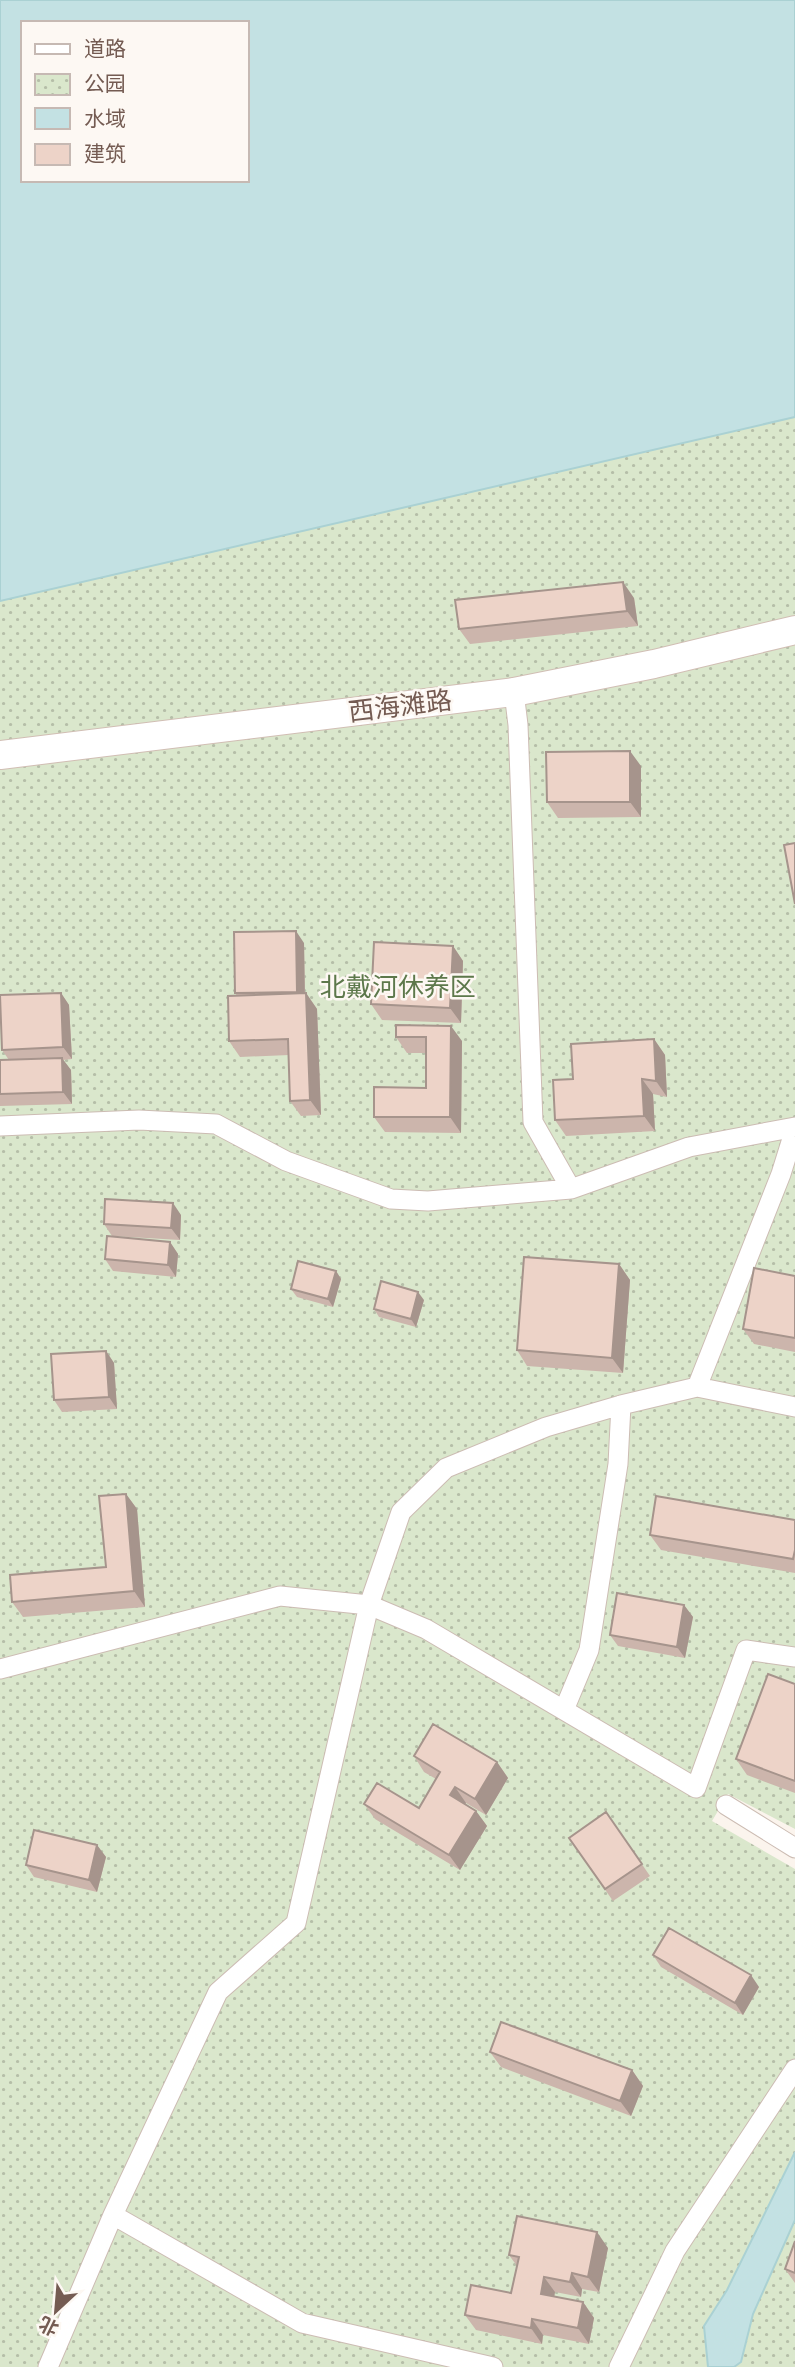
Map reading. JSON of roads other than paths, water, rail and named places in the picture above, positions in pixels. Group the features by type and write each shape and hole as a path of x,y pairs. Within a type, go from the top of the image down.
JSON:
{"main road":[{"name":"西海滩路","path":"0,755 514,692 654,664 795,630"}],"street":[{"path":"514,692 519,745 533,1122 571,1189"},
{"path":"0,1126 139,1120 216,1124 286,1161 391,1199 428,1201 571,1189 689,1147 795,1128 782,1174 698,1387"},
{"path":"48,2367 113,2215 218,1992 296,1923 369,1605 401,1513 446,1468 546,1427 621,1405 698,1387 795,1408"},
{"path":"564,1710 589,1650 618,1464 621,1405"},
{"path":"0,1669 280,1596 369,1605 425,1629 696,1788 746,1650 795,1657"},
{"path":"726,1805 795,1848"},
{"path":"619,2367 675,2251 795,2069"},
{"path":"113,2215 302,2323 494,2367"}],"water":[{"path":"0,0 795,0 795,417 0,601"},
{"path":"795,2152 795,2220 753,2314 741,2362 734,2367 708,2367 704,2326 727,2290"}],"park label":[{"name":"北戴河休养区","path":"398,987"}]}
